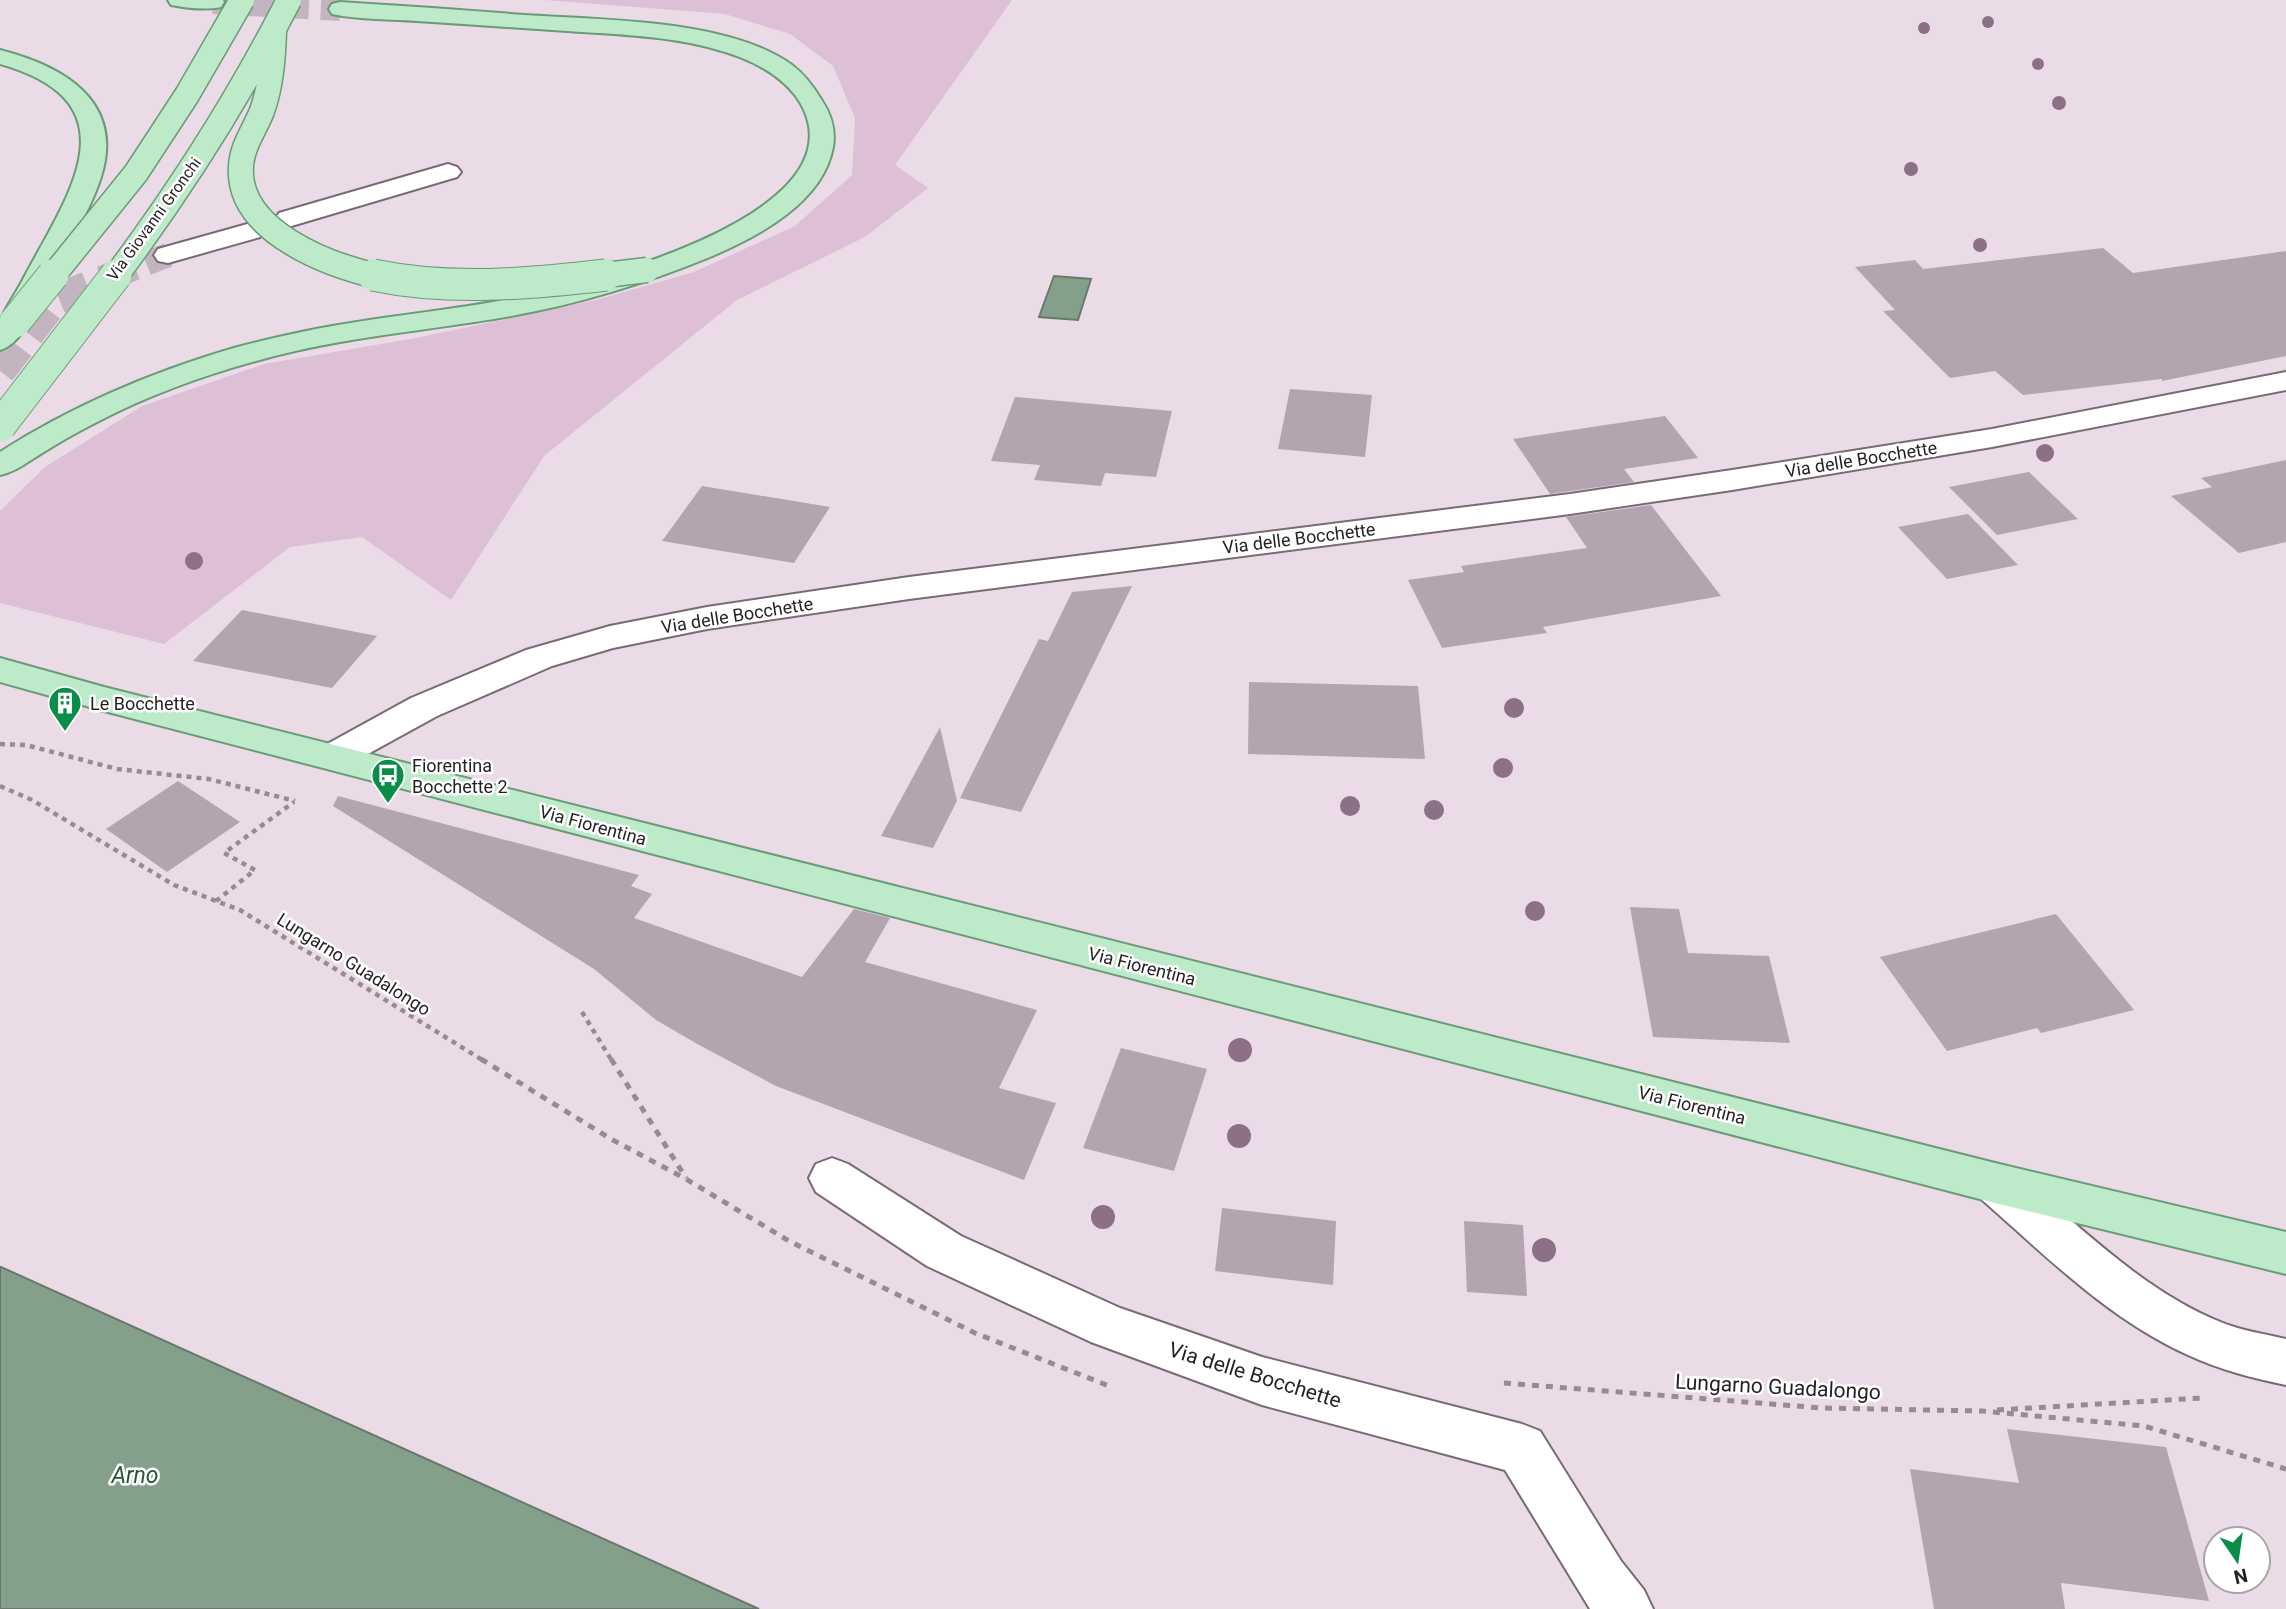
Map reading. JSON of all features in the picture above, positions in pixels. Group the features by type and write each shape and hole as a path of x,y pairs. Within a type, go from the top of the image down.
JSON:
{"main road":[{"path":"179,0 212,2"},
{"path":"7,331 136,173 187,95 242,0"},
{"name":"Via Giovanni Gronchi","path":"0,426 156,221 209,142 274,32 289,0"},
{"path":"0,466 55,431 187,372 295,343 512,307 647,270 709,248 741,232 786,201 810,176 821,149 822,125 810,101 790,76 776,66 755,57 684,36 625,29 340,9"},
{"path":"274,32 269,86 264,107 246,147 241,174 249,199 258,213 287,242 308,254 342,267 385,277 461,286 530,284 647,270"},
{"path":"0,57 46,75 64,86 85,105 93,126 90,175 7,331"},
{"name":"Via Fiorentina","path":"0,670 953,919 1995,1183 2286,1253"}],"street":[{"path":"288,219 448,172"},
{"path":"168,255 251,231"},
{"name":"Via delle Bocchette","path":"333,757 424,707 540,658 610,638 707,618 923,586 1719,482 1992,438 2286,381"},
{"name":"Via delle Bocchette","path":"832,1178 944,1251 1108,1326 1262,1381 1522,1449 1602,1580 1625,1609"},
{"path":"1995,1183 2104,1274 2161,1317 2205,1339 2255,1356 2286,1362"}],"path":[{"path":"0,744 26,745 117,769 209,779 295,801 224,853 255,870 215,901"},
{"name":"Lungarno Guadalongo","path":"0,786 32,800 174,884 240,910 611,1139 687,1179 582,1012"},
{"name":"Lungarno Guadalongo","path":"1496,1382 1822,1408 1982,1411 2144,1426 2286,1469"},
{"path":"1982,1411 2205,1398"}],"shaded area":[{"path":"545,0 1012,0 895,165 928,188 865,237 737,300 544,456 451,600 362,537 290,547 164,644 0,603 0,511 45,467 142,406 264,364 416,338 596,300 694,272 795,226 852,175 855,118 833,66 790,34 725,14"}],"water":[{"path":"1054,276 1091,279 1078,320 1039,317"},
{"name":"Arno","path":"1,1267 759,1609 0,1609"}],"building":[{"path":"2103,248 2133,273 2286,251 2286,356 2162,381 2023,395 1995,371 1950,378 1883,311 1895,310 1855,267 1915,260 1923,269"},
{"path":"1290,389 1372,395 1365,457 1278,449"},
{"path":"1015,397 1172,411 1156,477 1105,473 1101,486 1034,480 1040,465 991,461"},
{"path":"1665,416 1698,458 1624,469 1634,482 1550,494 1513,439"},
{"path":"2286,460 2286,542 2239,553 2171,496 2212,487 2201,478"},
{"path":"2029,472 2078,519 1997,535 1949,487"},
{"path":"702,486 830,507 794,563 662,541"},
{"path":"1651,505 1721,596 1543,627 1547,633 1442,648 1408,580 1464,572 1461,566 1587,548 1566,517"},
{"path":"1968,514 2018,565 1947,579 1898,527"},
{"path":"1132,586 1021,812 960,798 1039,639 1048,641 1072,592"},
{"path":"242,610 377,636 332,688 193,661"},
{"path":"1249,682 1418,686 1425,759 1248,754"},
{"path":"940,727 957,801 933,848 881,836"},
{"path":"178,781 240,822 167,872 106,829"},
{"path":"338,796 639,875 631,886 652,894 634,918 802,977 854,909 890,918 865,962 1037,1010 999,1088 1056,1103 1024,1180 776,1086 699,1045 656,1020 594,969 333,806"},
{"path":"1630,907 1679,909 1688,953 1769,956 1790,1043 1653,1037"},
{"path":"2056,914 2134,1010 2041,1033 2037,1028 1947,1051 1880,957"},
{"path":"1121,1048 1207,1069 1174,1171 1083,1148"},
{"path":"1222,1208 1336,1221 1333,1285 1215,1271"},
{"path":"1464,1221 1523,1225 1527,1296 1467,1292"},
{"path":"2007,1429 2166,1447 2202,1576 2202,1595 2207,1595 2209,1601 2061,1583 2065,1609 1934,1609 1910,1469 2019,1483"}],"tunnel":[{"path":"213,2 340,9"},
{"path":"118,275 168,255"},
{"path":"0,371 55,300 118,275"},
{"path":"113,277 118,275"}],"place":[{"name":"Le Bocchette","path":"65,733"},
{"name":"Fiorentina Bocchette 2","path":"388,805"}]}
